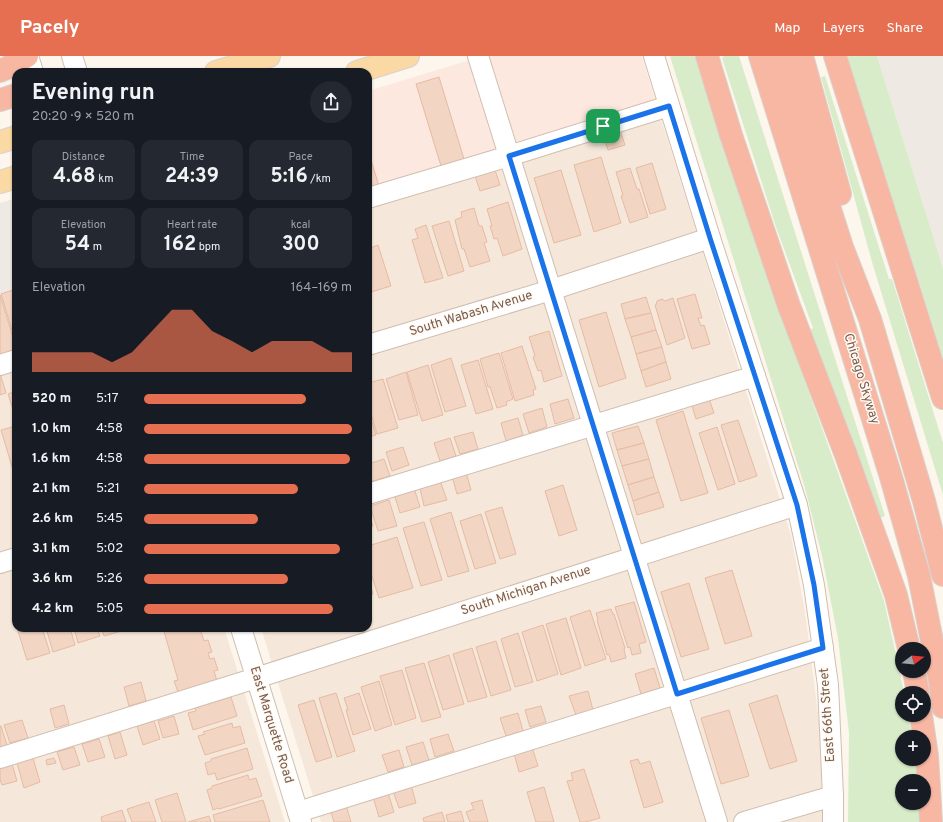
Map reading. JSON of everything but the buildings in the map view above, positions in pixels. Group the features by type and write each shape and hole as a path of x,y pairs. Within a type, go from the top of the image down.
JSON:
{"highway":[{"path":"0,71 28,56"},
{"path":"707,56 731,135 786,299 846,455 896,595 907,642"},
{"name":"Chicago Skyway","path":"760,56 791,73 891,477 917,568 940,681 943,706"},
{"name":"Chicago Skyway","path":"781,56 791,73 854,243 870,319 924,501 943,575"},
{"path":"835,56 943,398"},
{"path":"0,100 12,96"},
{"path":"922,722 927,756 931,822"}],"main road":[{"path":"229,68 269,56"},
{"path":"370,68 408,56"},
{"path":"0,142 12,138"},
{"path":"0,182 12,178"}],"street":[{"path":"28,56 32,68"},
{"path":"478,56 717,822"},
{"name":"East 66th Street","path":"654,56 710,238 797,505 814,585 828,685 833,822"},
{"path":"372,197 669,106"},
{"name":"South Wabash Avenue","path":"372,344 551,290 710,238"},
{"path":"0,365 12,361"},
{"path":"372,493 755,376"},
{"name":"South Michigan Avenue","path":"0,758 256,678 797,505"},
{"path":"0,563 12,559"},
{"name":"East Marquette Road","path":"242,632 300,817"},
{"path":"300,817 823,648"},
{"path":"744,822 833,796"}],"shaded area":[{"path":"483,56 642,56 658,109 372,197 372,90"},
{"path":"877,56 943,56 943,268"},
{"path":"658,109 791,535 805,612 820,729 824,813 823,822 321,822 262,632 372,632 372,197"},
{"path":"12,199 12,361 0,365 0,203"},
{"path":"12,361 12,632 225,632 285,822 0,822 0,365"}],"green space":[{"path":"670,56 695,56 757,247 884,601 895,650 895,678 901,678 903,686 895,686 895,722 909,722 911,730 895,730 895,766 916,766 916,774 895,774 895,810 919,810 920,822 848,822 849,733 838,638 822,556 805,488"},
{"path":"724,56 739,56 885,516 880,518 810,330 813,328 776,227 722,58"},
{"path":"847,56 877,56 943,268 943,358"},
{"path":"825,76 889,279 892,279 943,443 943,495 872,262 821,77"}],"route":[{"path":"669,106 710,238 797,505 814,585 823,648 677,694 509,156 603,126 669,106"}]}
